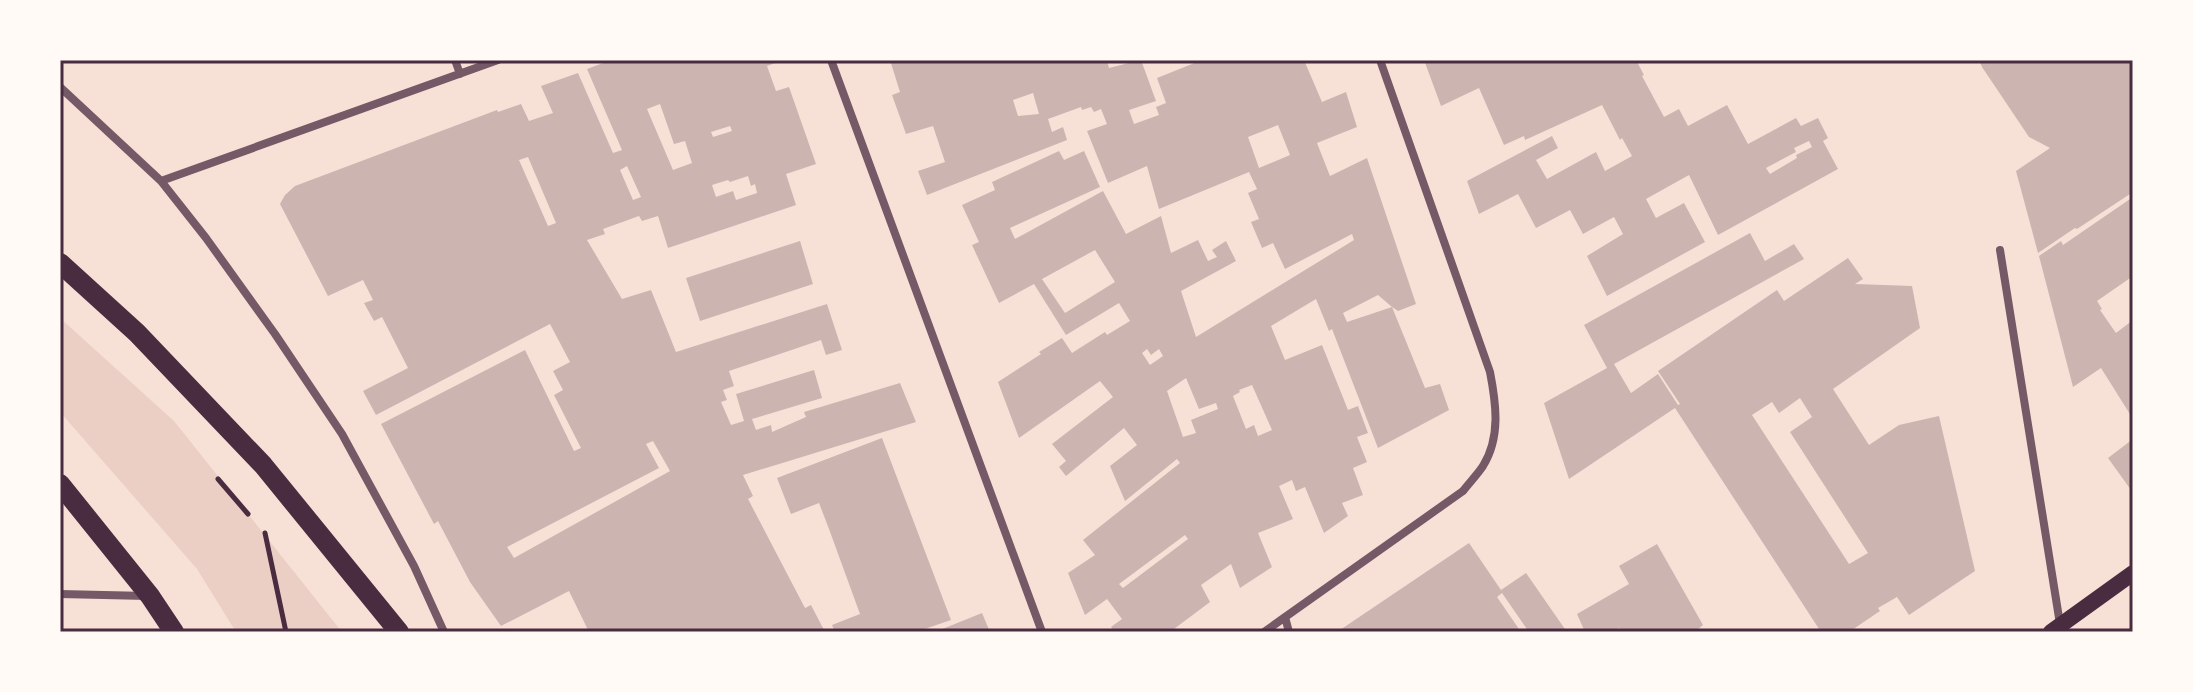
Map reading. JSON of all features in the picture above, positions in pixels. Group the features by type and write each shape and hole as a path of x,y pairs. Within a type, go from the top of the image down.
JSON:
{"main road":[{"path":"60,263 137,333 263,465 399,632"},
{"path":"60,484 150,596 174,632"},
{"path":"2056,629 2133,573"}],"street":[{"path":"455,60 460,74"},
{"path":"161,181 498,60"},
{"path":"831,60 1042,632"},
{"path":"1264,632 1463,491 1485,463 1496,431 1496,407 1490,372 1380,60"},
{"path":"60,87 161,181 206,238 342,434 414,566 444,632"},
{"path":"2000,250 2056,629"},
{"path":"60,594 150,596"},
{"path":"1285,617 1289,632"}],"path":[{"path":"214,475 266,534 286,632"}],"shaded area":[{"path":"60,318 174,421 342,632 236,632 197,569 60,412"}],"building":[{"path":"611,60 784,60 767,66 776,91 789,87 816,164 786,174 796,205 668,248 658,216 642,221 639,216 603,229 605,234 587,240 622,299 651,290 676,352 827,304 842,350 826,355 821,340 729,371 734,386 723,390 727,400 721,402 731,425 744,421 736,394 814,370 822,398 752,419 756,430 771,425 772,432 806,417 804,412 900,383 916,422 743,475 753,496 748,499 805,608 811,605 825,632 589,632 569,591 501,626 470,582 438,521 434,524 381,424 525,350 574,451 581,448 554,395 563,390 553,371 570,362 550,324 376,415 363,391 408,368 382,317 374,321 364,303 373,300 363,280 328,296 280,204 295,186 497,110 521,104 529,121 553,113 541,86 578,73 613,153 622,150 587,69","holes":["660,104 674,144 685,141 692,163 673,170 647,109","730,126 732,131 713,137 711,132","528,157 556,223 548,226 519,160","627,166 641,197 633,200 620,170","748,176 751,186 755,184 757,193 736,200 733,191 716,197 712,185","653,441 670,471 514,558 507,547 659,468 646,444"]},
{"path":"890,60 1107,60 1109,68 1141,60 1156,101 1129,110 1134,124 1159,115 1156,107 1166,103 1157,78 1202,60 1304,60 1322,102 1346,92 1357,127 1317,143 1330,176 1367,158 1416,304 1398,311 1392,307 1425,388 1440,384 1449,410 1378,448 1332,329 1329,331 1316,299 1271,326 1285,360 1322,345 1348,410 1358,406 1368,433 1357,437 1367,462 1353,468 1363,495 1342,503 1348,516 1324,533 1305,487 1296,491 1292,480 1279,486 1293,519 1258,533 1272,567 1240,588 1231,564 1201,585 1210,602 1170,632 1115,632 1111,627 1122,619 1107,599 1085,615 1068,573 1095,555 1083,540 1180,463 1177,459 1125,501 1110,466 1137,445 1124,428 1066,476 1059,467 1066,461 1052,444 1113,397 1100,381 1019,438 998,382 1062,338 1072,353 1105,332 1107,335 1130,321 1119,303 1066,335 1034,284 999,303 972,245 979,242 962,205 995,190 992,182 1059,151 1064,160 1084,151 1100,187 1010,228 1015,239 1103,191 1126,234 1161,216 1171,253 1198,240 1208,261 1217,257 1212,250 1226,241 1236,261 1181,291 1196,337 1354,240 1352,234 1285,269 1273,243 1262,248 1251,222 1259,219 1248,193 1257,189 1249,172 1159,209 1147,166 1108,183 1087,131 1107,124 1101,109 1094,112 1091,107 1082,110 1081,107 1048,119 1052,132 1063,127 1067,140 927,195 918,171 945,162 933,126 906,134 892,95 900,92","holes":["1033,93 1039,114 1018,116 1013,100","1278,125 1290,155 1259,168 1248,137","1095,250 1115,282 1065,313 1042,279","1378,295 1392,307 1347,322 1343,313","1147,349 1151,355 1159,349 1163,356 1150,365 1142,353","1186,378 1199,409 1216,403 1218,409 1191,420 1196,433 1183,437 1167,391","1252,385 1272,430 1258,436 1254,425 1246,429 1233,396","1185,535 1188,539 1123,588 1119,584"]},
{"path":"1424,60 1636,60 1664,117 1679,109 1688,126 1727,105 1748,144 1796,118 1801,126 1818,118 1828,138 1823,141 1838,169 1718,235 1689,175 1646,199 1656,218 1684,203 1705,242 1607,296 1587,256 1623,234 1614,217 1583,234 1570,210 1536,228 1518,194 1479,214 1467,181 1552,136 1558,148 1536,160 1547,179 1596,152 1605,171 1632,156 1602,105 1525,140 1524,136 1504,145 1479,88 1441,106","holes":["1809,141 1812,147 1770,174 1766,168 1796,152 1794,148"]},
{"path":"1979,60 2133,60 2133,192 2038,253 2016,171 2050,148 2029,137"},
{"path":"2133,197 2133,276 2097,301 2116,333 2133,320 2133,419 2101,368 2073,387 2039,256 2061,241 2063,245"},
{"path":"1750,233 1765,261 1794,244 1804,259 1614,364 1631,393 1658,374 1678,405 1658,371 1777,290 1784,301 1848,258 1863,279 1855,284 1912,286 1920,328 1833,389 1869,445 1899,425 1939,416 1975,571 1909,615 1897,597 1849,632 1821,632 1675,408 1569,479 1544,403 1607,368 1584,325","holes":["1800,398 1812,417 1790,432 1868,553 1849,564 1752,415 1772,402 1779,413"]},
{"path":"800,241 813,284 700,321 686,278"},
{"path":"882,438 951,620 916,632 835,632 832,625 860,614 829,529 819,503 791,514 777,478"},
{"path":"2133,439 2133,488 2131,490 2108,458"},
{"path":"1469,543 1501,590 1526,573 1567,632 1529,632 1502,593 1497,597 1521,632 1337,632"},
{"path":"1657,544 1703,625 1698,632 1621,632 1619,628 1612,632 1585,632 1577,614 1629,584 1619,566"},
{"path":"982,613 990,632 935,632"}]}
